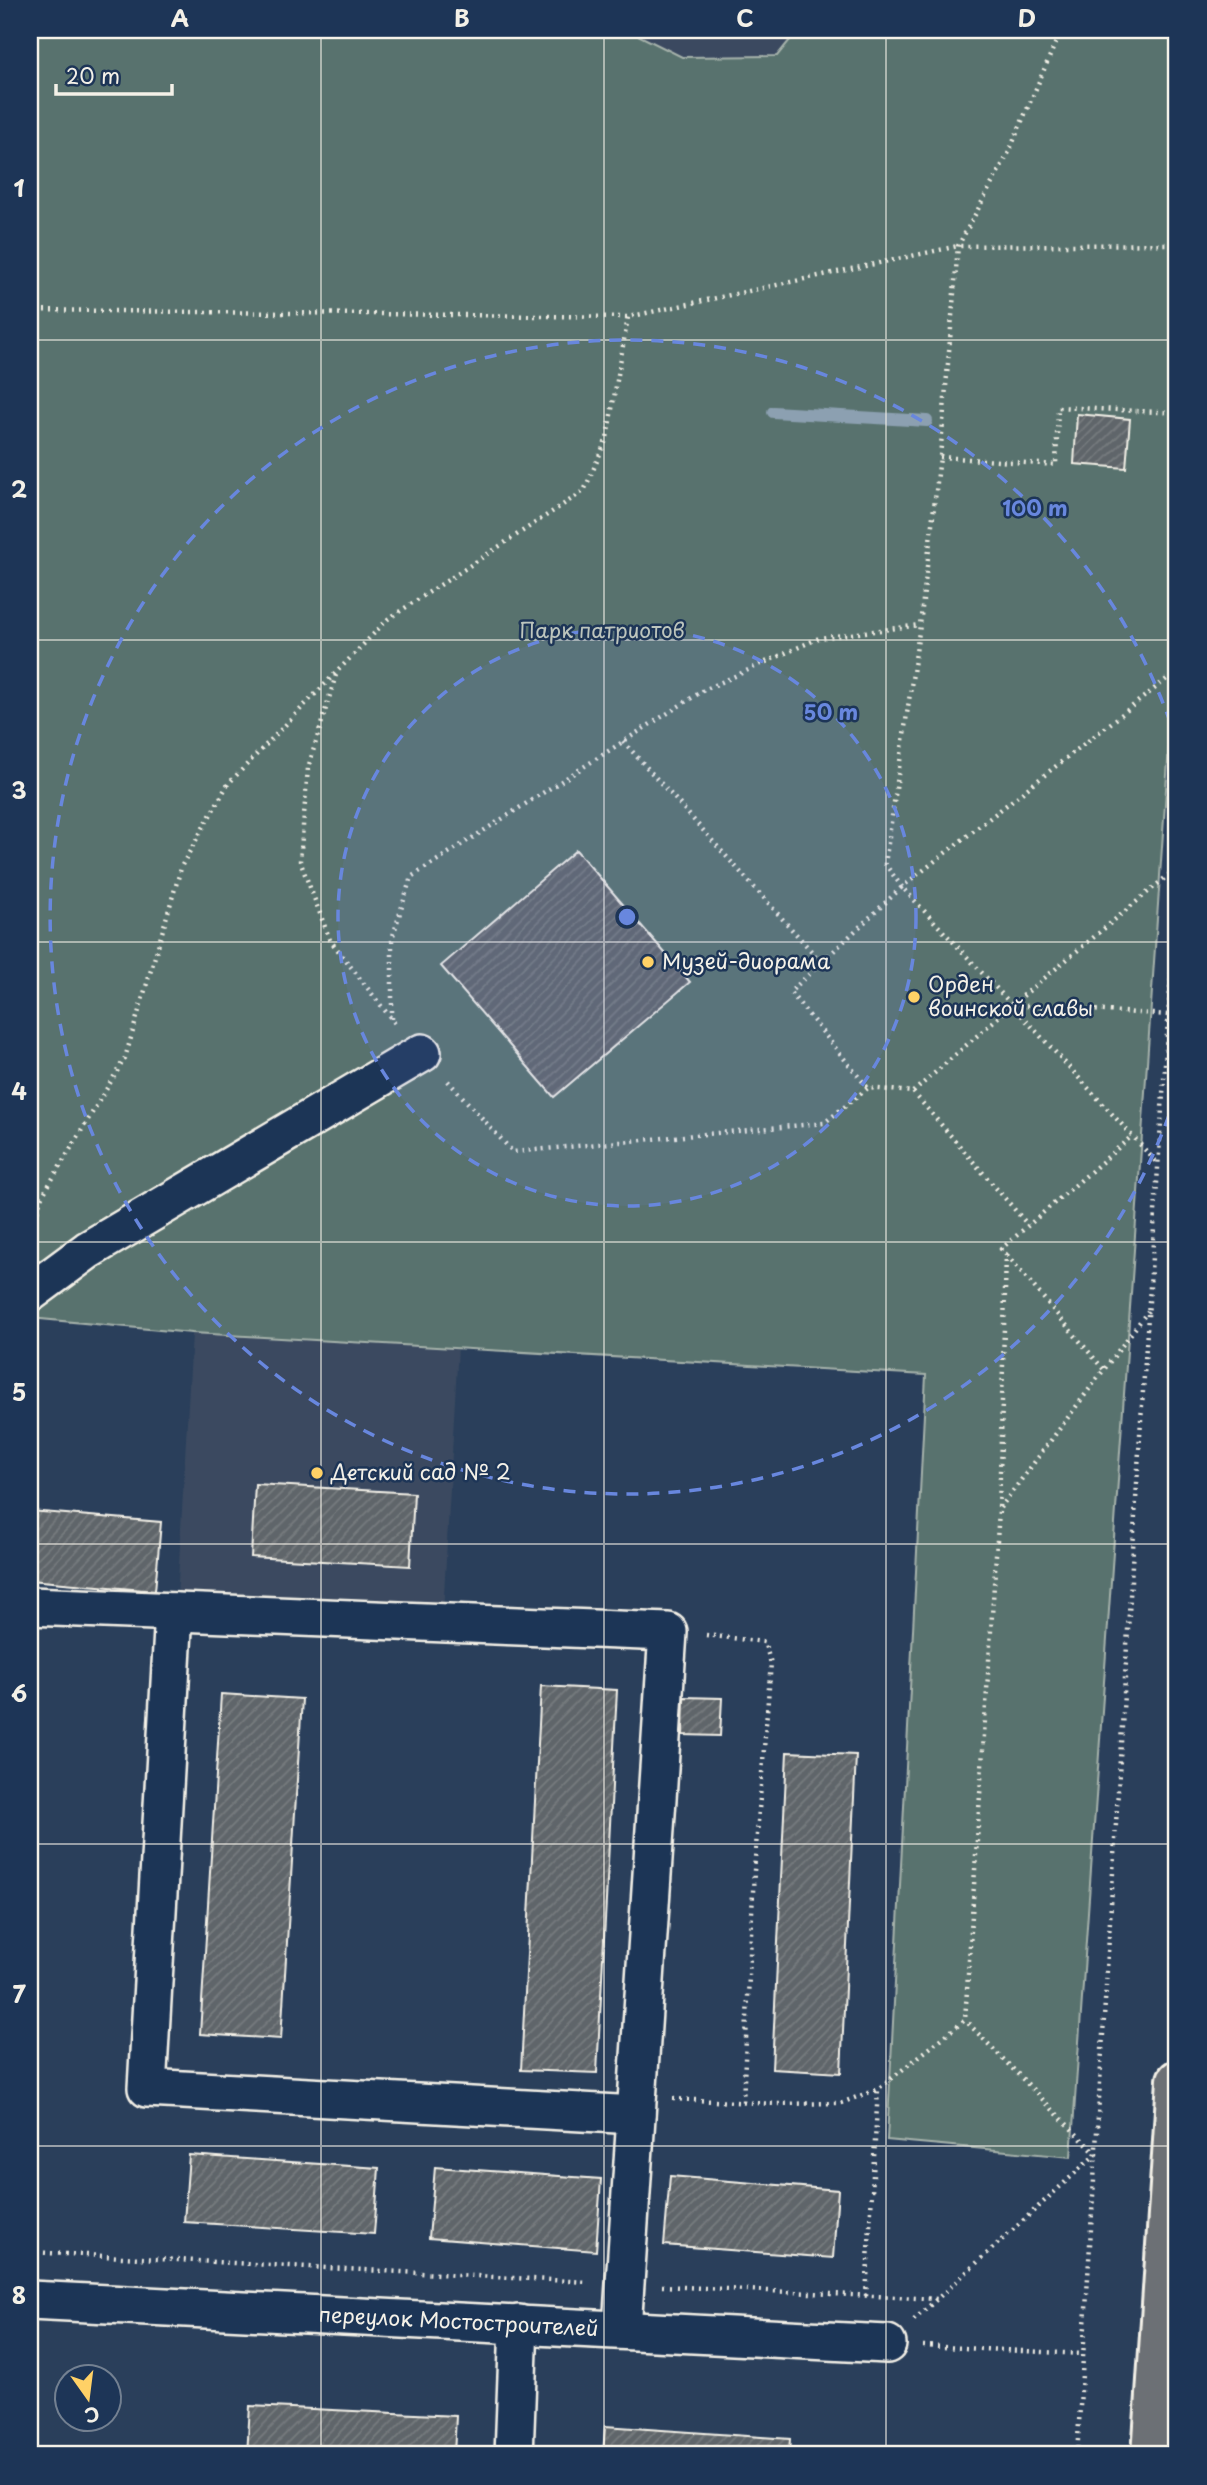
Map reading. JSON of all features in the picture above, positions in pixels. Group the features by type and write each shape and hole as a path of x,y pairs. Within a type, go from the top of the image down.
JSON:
{"main road":[{"path":"1152,2455 1177,2080"}],"street":[{"path":"30,1293 88,1250 422,1053"},
{"path":"30,1606 668,1632 622,2329"},
{"path":"174,1612 147,2088 636,2106"},
{"name":"переулок Мостостроителей","path":"30,2300 887,2344"},
{"path":"514,2455 519,2324"}],"path":[{"path":"1061,30 1008,154 958,246 940,457 920,625 884,864 901,887 1159,1165"},
{"path":"30,310 628,317 958,246 1177,244"},
{"path":"30,1238 41,1198 125,1058 181,865 228,784 388,619 584,491 607,438 628,317"},
{"path":"940,457 1056,465 1058,407 1177,413"},
{"path":"392,1021 392,939 411,877 704,690 819,638 920,625"},
{"path":"868,1088 790,992 901,887 1177,671"},
{"path":"336,675 308,768 300,861 330,940 392,1021 513,1152 824,1123 868,1088 913,1092 1028,1225"},
{"path":"623,741 822,963"},
{"path":"913,1092 1012,1005 1177,868"},
{"path":"1077,2455 1177,886"},
{"path":"1012,1005 1169,1014"},
{"path":"1105,1371 1001,1249 1132,1136"},
{"path":"636,2106 841,2102 878,2089 965,2020 999,1510 1006,1254"},
{"path":"999,1510 1149,1310"},
{"path":"668,1632 764,1642 771,1663 754,1871 743,2102"},
{"path":"965,2020 1096,2154"},
{"path":"866,2296 878,2089"},
{"path":"887,2344 1096,2154"},
{"path":"30,2252 938,2299"},
{"path":"887,2344 1083,2354"}],"shaded area":[{"path":"628,30 798,30 777,56 682,57"},
{"name":"Детский сад № 2","path":"192,1333 458,1347 443,1613 177,1599"}],"green space":[{"name":"Парк патриотов","path":"30,30 628,30 682,57 777,56 798,30 1177,30 1177,631 1071,2157 887,2140 926,1375 192,1333 30,1318"}],"building":[{"path":"1077,414 1130,419 1126,468 1074,464"},
{"path":"576,850 690,982 554,1097 441,966"},
{"path":"255,1484 414,1493 410,1566 251,1557"},
{"path":"30,1511 161,1522 155,1591 30,1580"},
{"path":"541,1686 617,1690 597,2073 521,2070"},
{"path":"221,1694 302,1699 281,2039 200,2034"},
{"path":"684,1697 722,1698 720,1736 683,1735"},
{"path":"787,1752 856,1755 841,2073 772,2069"},
{"path":"189,2155 379,2168 374,2234 184,2222"},
{"path":"435,2167 601,2179 596,2251 429,2238"},
{"path":"670,2176 838,2190 833,2258 664,2245"},
{"path":"250,2406 456,2416 454,2455 247,2455"},
{"path":"605,2426 790,2439 789,2455 603,2455"}],"waterway":[{"path":"773,412 927,421"}],"place":[{"name":"Музей-диорама","path":"648,962"},
{"name":"Орден воинской славы","path":"914,997"},
{"name":"Детский сад № 2","path":"317,1473"}]}
